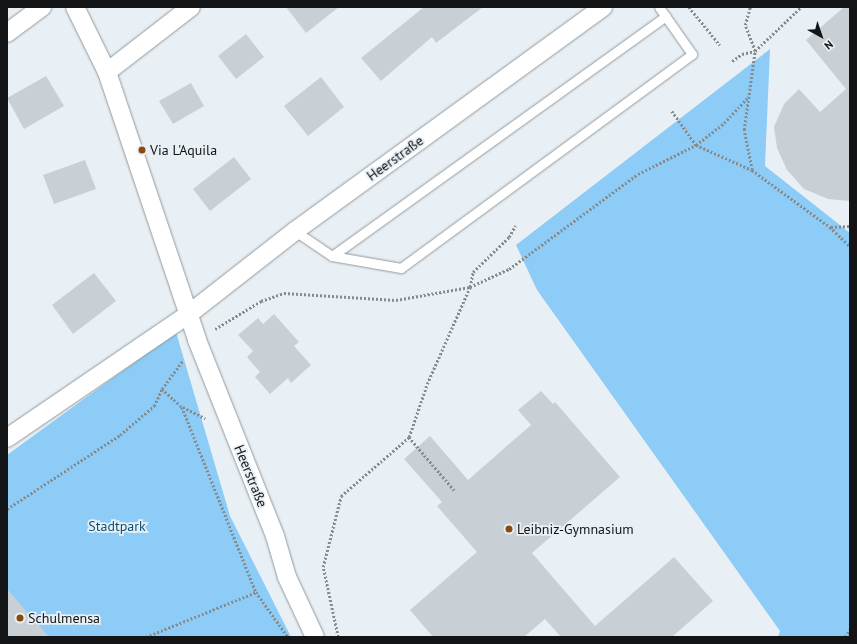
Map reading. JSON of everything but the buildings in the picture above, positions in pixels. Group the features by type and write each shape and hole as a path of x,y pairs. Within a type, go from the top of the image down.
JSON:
{"street":[{"path":"7,33 42,7"},
{"path":"76,7 107,72 190,313"},
{"path":"107,72 191,7"},
{"name":"Heerstraße","path":"7,438 190,313 295,232 603,7"},
{"name":"Heerstraße","path":"190,313 197,340 275,536 287,577 315,637"}],"lane":[{"path":"295,232 332,256 401,268 692,54 659,7"},
{"path":"332,256 666,16"}],"path":[{"path":"689,7 720,45"},
{"path":"750,7 745,25 755,52 747,98 744,130 752,170"},
{"path":"732,61 742,54 755,52 801,7"},
{"path":"7,509 120,435 154,406 162,389 197,340 261,302 284,293 396,300 470,287 509,269 638,174 696,145 724,123 747,98"},
{"path":"672,111 696,145 752,170 830,227 850,246"},
{"path":"338,637 323,567 341,496 409,437 427,384 470,287 473,272 509,237 515,226"},
{"path":"830,227 850,226"},
{"path":"162,389 182,407 256,592 288,637"},
{"path":"409,437 454,491"},
{"path":"146,637 256,592"},
{"path":"846,637 850,629"}],"green space":[{"path":"770,49 765,166 850,233 850,637 778,637 780,631 537,290 516,245"},
{"name":"Stadtpark","path":"176,332 230,516 291,637 7,637 7,455"}],"place":[{"name":"Via L'Aquila","path":"142,150"},
{"name":"Leibniz-Gymnasium","path":"509,529"},
{"name":"Schulmensa","path":"20,618"}]}
